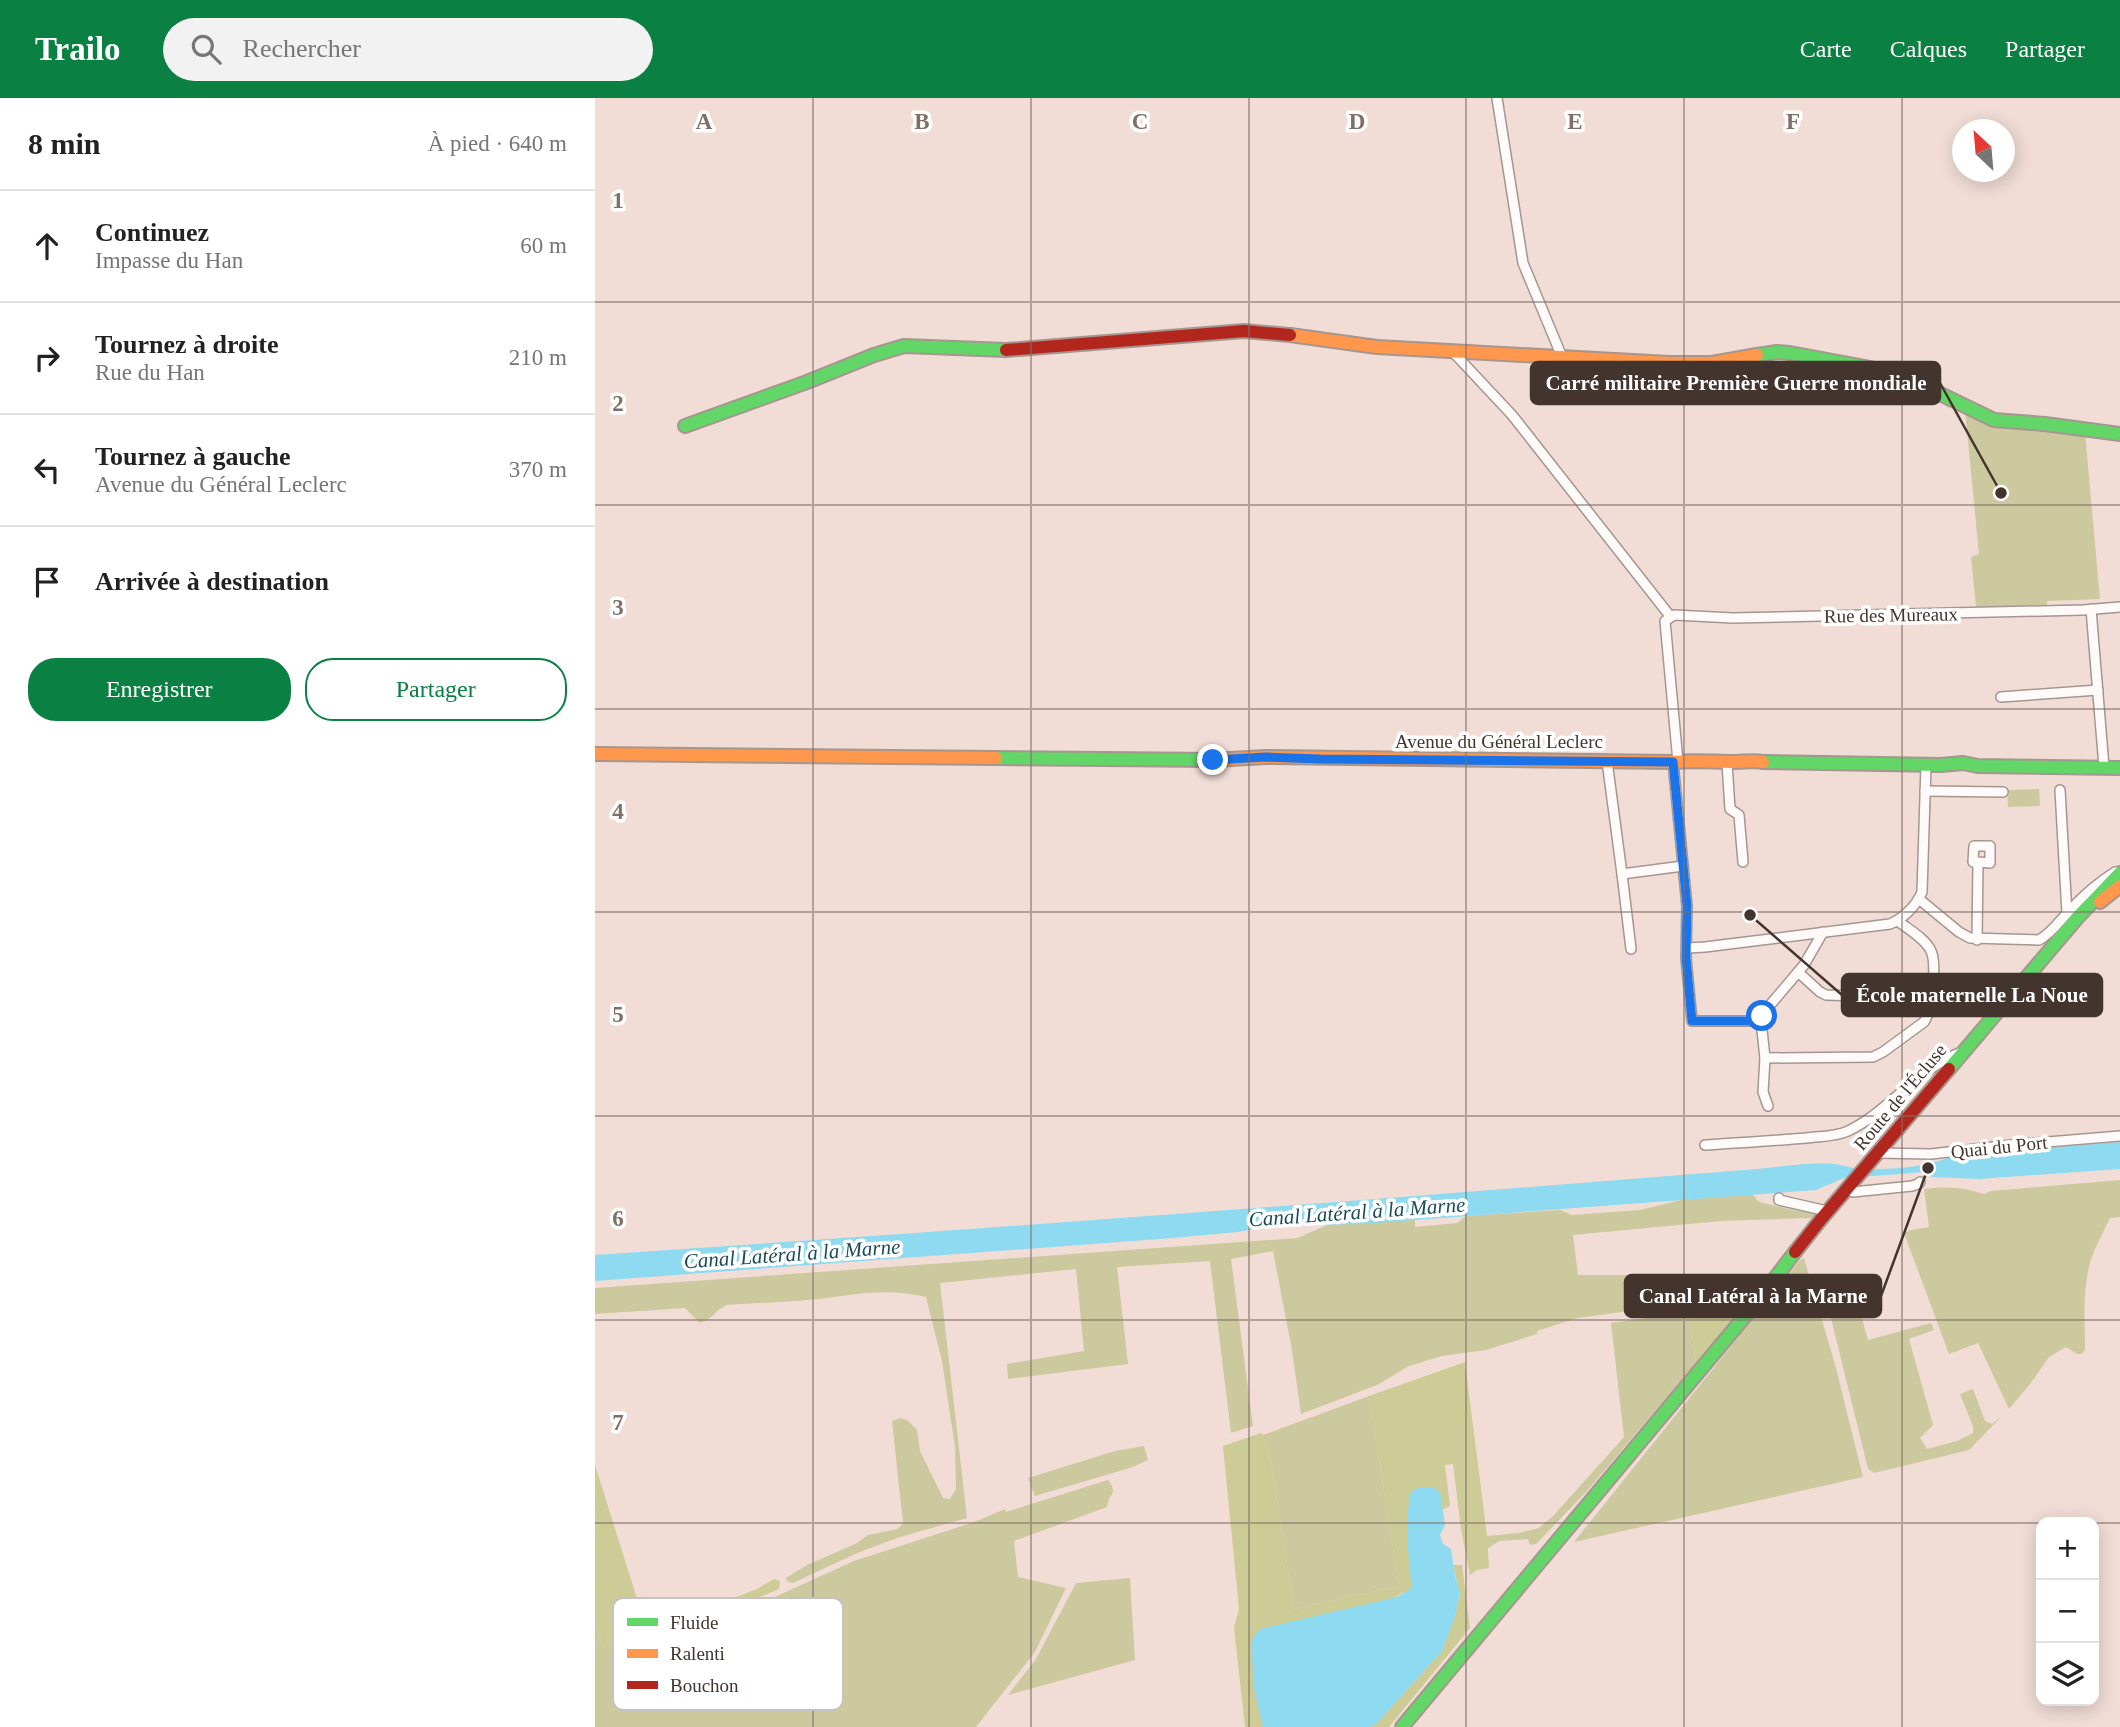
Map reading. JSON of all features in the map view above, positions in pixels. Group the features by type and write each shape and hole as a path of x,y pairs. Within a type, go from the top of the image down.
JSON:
{"main road":[{"path":"685,426 904,346 1034,349 1114,340 1244,331 1377,347 1699,363 1777,352 1790,353 1897,373 1994,420 2120,434"},
{"name":"Avenue du Général Leclerc","path":"595,754 1174,760 1266,757 1675,762 1753,760 1767,763 1963,763 1978,766 2120,768"},
{"name":"Route de l'Écluse","path":"1402,1727 1756,1303 1827,1211 1963,1052 2072,916 2120,872"},
{"name":"Route de l'Écluse","path":"2072,916 2120,886"}],"street":[{"path":"1497,98 1523,262 1562,357"},
{"path":"1453,352 1512,415 1667,618 1687,906 1692,1021 1761,1021"},
{"name":"Rue des Mureaux","path":"1667,618 1724,619 2120,607"},
{"path":"2091,609 2104,767"},
{"path":"2001,697 2098,690"},
{"path":"1607,761 1632,949"},
{"path":"1726,762 1730,809 1739,815 1743,862"},
{"path":"1687,948 1898,920 1919,899 1923,889 1926,765"},
{"path":"1925,790 2003,792"},
{"path":"1919,899 1965,936 1977,940 2027,941 2043,938 2072,916 2060,790"},
{"path":"1977,940 1978,862"},
{"path":"1622,874 1683,866"},
{"path":"1765,1058 1878,1056 1924,1022 1928,1016 1931,998 1933,955 1930,948 1898,920"},
{"path":"1768,1107 1763,1092 1765,1058 1761,1021 1770,1002 1798,972 1823,932"},
{"path":"1798,972 1826,995 1931,998"},
{"path":"1705,1145 1783,1140 1846,1132 1934,1065 1963,1052"},
{"name":"Quai du Port","path":"1878,1153 1922,1155 2120,1136"},
{"path":"1847,1188 1853,1192 1920,1182"},
{"path":"1779,1198 1795,1205 1827,1211"}],"shaded area":[{"path":"1965,410 2085,433 2100,599 2047,601 2047,605 1976,607 1971,557 1979,554"},
{"path":"2039,789 2040,806 2008,807 2007,790"},
{"path":"2120,1180 2120,1217 2110,1218 2087,1274 2085,1350 2082,1354 2077,1354 2066,1347 2049,1357 2009,1409 1978,1343 1949,1354 1904,1233 1929,1227 1924,1189 1954,1188 1984,1194 1991,1191"},
{"path":"1752,1194 1759,1202 1817,1213 1811,1218 1721,1221 1573,1235 1578,1275 1648,1275 1652,1308 1577,1318 1486,1350 1442,1356 1409,1366 1377,1385 1301,1414 1273,1251 1231,1259 1253,1426 1231,1433 1210,1261 1117,1267 1128,1364 1008,1379 1007,1364 1084,1351 1076,1269 940,1283 967,1518 900,1537 857,1553 793,1583 786,1578 807,1565 857,1543 868,1535 898,1529 903,1523 892,1421 900,1418 907,1420 917,1430 920,1451 943,1498 950,1499 956,1489 955,1447 942,1361 926,1297 872,1293 727,1305 700,1323 685,1308 595,1314 595,1288 1297,1238 1327,1225 1415,1220 1415,1227 1457,1223 1466,1216 1560,1210 1572,1215 1640,1210 1681,1200"},
{"path":"1804,1258 1836,1368 1863,1477 1574,1542 1800,1260"},
{"path":"1738,1306 1740,1312 1696,1363 1689,1312"},
{"path":"1689,1312 1696,1363 1586,1492 1536,1544 1530,1545 1528,1539 1499,1541 1487,1549 1487,1536 1539,1528 1624,1437 1611,1323"},
{"path":"1860,1312 1868,1340 1931,1323 1934,1330 1909,1339 1933,1425 1920,1438 1927,1449 1957,1441 1973,1433 1973,1426 1960,1394 1973,1389 1985,1421 1992,1424 2001,1417 1969,1450 1874,1473 1868,1469 1830,1314"},
{"path":"1465,1362 1489,1568 1477,1570 1470,1575 1453,1464 1445,1465 1450,1506 1442,1510 1440,1492 1413,1588 1397,1596 1264,1727 1245,1727 1234,1628 1239,1609 1223,1446 1261,1433 1263,1435 1271,1460 1294,1609 1399,1586 1369,1396"},
{"path":"1369,1396 1399,1586 1294,1609 1271,1460 1263,1435"},
{"path":"1144,1446 1148,1460 1133,1467 1035,1496 1028,1478 1115,1451"},
{"path":"595,1465 637,1598 613,1598 613,1652 603,1649 595,1619"},
{"path":"1108,1480 1113,1491 1107,1507 1014,1541 1018,1577 1066,1588 1035,1652 976,1727 595,1727 595,1619 603,1649 613,1648 613,1710 843,1710 843,1598 773,1598 854,1561 974,1522 1005,1509 1006,1512"},
{"path":"1453,1565 1462,1565 1470,1628 1389,1727 1370,1727 1375,1725 1442,1651 1460,1594"},
{"path":"1130,1578 1135,1660 1008,1695 1036,1659 1076,1583"},
{"path":"774,1579 780,1581 779,1589 757,1598 734,1598"}],"water":[{"path":"2120,1142 2120,1169 1979,1179 1932,1177 1926,1172 1844,1178 1816,1190 1361,1224 1271,1226 1173,1238 595,1281 595,1255 1322,1203 1804,1164 1892,1169 1918,1166 1955,1155"},
{"path":"1419,1487 1432,1487 1440,1492 1445,1525 1440,1535 1443,1544 1451,1549 1460,1592 1455,1616 1442,1651 1375,1725 1263,1727 1254,1688 1251,1641 1260,1629 1397,1597 1412,1588 1408,1517 1410,1493"}],"traffic: fast":[{"path":"685,426 904,346 1006,350"},
{"path":"1757,355 1790,353 1897,373 1994,420 2120,434"},
{"path":"996,758 1218,760"},
{"path":"1763,762 1941,765 1963,763 1978,766 2120,768"},
{"path":"1949,1069 2077,918 2120,873"},
{"path":"1402,1727 1756,1303 1795,1252"}],"traffic: slow":[{"path":"1290,335 1377,347 1669,363 1712,363 1757,355"},
{"path":"595,754 996,758"},
{"path":"1213,760 1266,757 1763,762"},
{"path":"2100,902 2120,886"}],"traffic: jam":[{"path":"1006,350 1244,331 1290,335"},
{"path":"1795,1252 1949,1069"}],"place":[{"name":"Carré militaire Première Guerre mondiale","path":"2001,493"},
{"name":"École maternelle La Noue","path":"1750,915"},
{"name":"Canal Latéral à la Marne","path":"1928,1168"}],"route":[{"path":"1213,760 1295,757 1673,762 1685,872 1686,958 1692,1021 1761,1021 1762,1016"}]}
